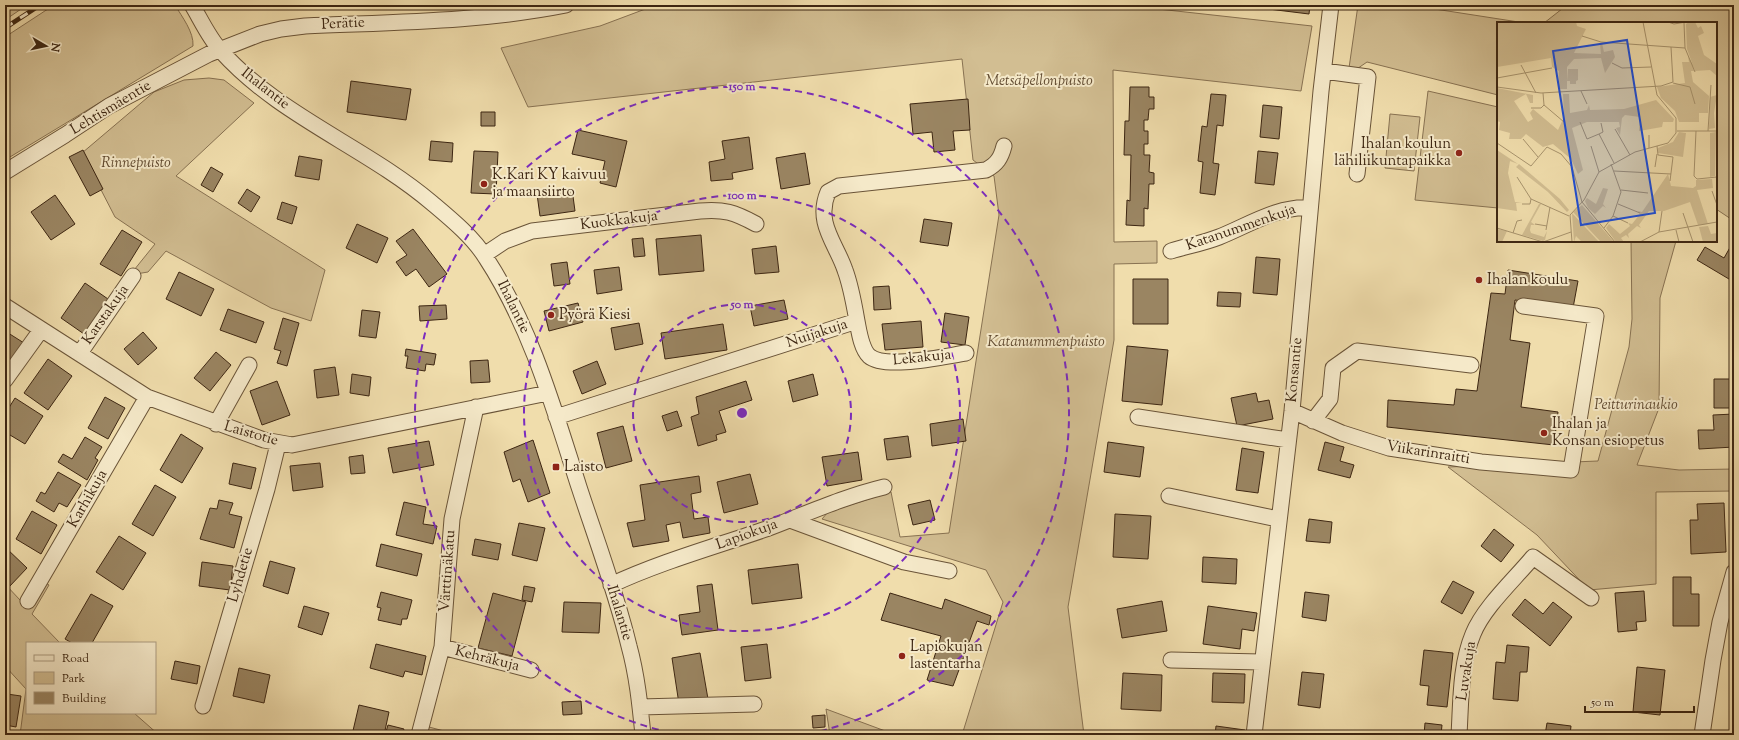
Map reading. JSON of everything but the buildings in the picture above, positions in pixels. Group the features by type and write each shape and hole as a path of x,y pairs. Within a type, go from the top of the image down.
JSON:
{"street":[{"name":"Ihalantie","path":"192,5 219,49 255,83 277,100 357,150 431,202 462,229 484,255 506,290 521,320 548,393 611,585 629,646 640,707 643,735"},
{"name":"Perätie","path":"219,49 260,34 281,29 489,16 566,5"},
{"name":"Konsantie","path":"1254,735 1261,662 1292,411 1330,5"},
{"name":"Lehtismäentie","path":"5,172 109,106 219,49"},
{"path":"1324,71 1368,77 1357,174"},
{"name":"Nuijakuja","path":"556,417 857,321 851,289 845,268 829,237 825,221 825,199 828,192 839,186 986,170 996,164 1002,155 1004,146"},
{"name":"Katanummenkuja","path":"1171,251 1218,237 1287,210 1300,207 1310,208"},
{"name":"Kuokkakuja","path":"484,255 505,241 532,231 700,211 718,210 734,212 756,224"},
{"name":"Karstakuja","path":"80,353 133,276"},
{"name":"Laistotie","path":"5,306 147,397 216,424 278,444 292,445 548,393"},
{"name":"Viikarinraitti","path":"1292,411 1365,442 1389,448 1481,462 1571,470 1596,316 1523,306"},
{"name":"Lekakuja","path":"857,321 864,347 868,355 875,360 893,362 966,353"},
{"path":"5,380 41,330"},
{"path":"1313,421 1330,399 1333,368 1357,351 1471,365"},
{"path":"216,424 249,365"},
{"name":"Karhikuja","path":"28,601 147,397"},
{"name":"Värttinäkatu","path":"419,735 442,647 452,519 476,407"},
{"path":"1138,417 1288,440"},
{"name":"Lyhdetie","path":"203,706 267,489 278,444"},
{"name":"Lapiokuja","path":"611,585 790,520 847,496 884,487"},
{"path":"1169,496 1278,519"},
{"path":"790,520 904,562 949,572"},
{"name":"Luvakuja","path":"1458,735 1467,650 1473,633 1484,614 1533,557 1591,598"},
{"path":"1702,735 1720,622 1734,572"},
{"name":"Kehräkuja","path":"442,647 531,670"},
{"path":"1171,660 1261,662"},
{"path":"640,707 754,704"}],"green space":[{"path":"5,5 27,5 5,20"},
{"path":"54,5 175,5 190,30 193,46 5,160 5,37"},
{"path":"656,5 1122,5 1312,26 1301,91 1113,70 1114,242 1157,241 1157,263 1114,264 1114,340 1068,607 1084,735 962,735 1003,602 986,570 822,519 828,512 891,492 900,537 949,533 999,215 994,176 973,160 962,59 528,107 501,48 600,26"},
{"path":"1358,5 1409,5 1519,22 1497,22 1497,95 1367,62 1348,75"},
{"path":"1567,5 1734,5 1734,221 1717,210 1717,22 1545,22"},
{"name":"Rinnepuisto","path":"209,78 224,80 254,103 176,176 325,270 311,321 271,308 166,251 148,272 130,275 155,244 115,217 82,153 154,92 184,80"},
{"name":"Ihalan koulun lähiliikuntapaikka","path":"1428,91 1497,107 1497,208 1415,200"},
{"path":"1390,114 1420,117 1414,171 1385,168"},
{"name":"Peitturinaukio","path":"1631,242 1676,242 1660,298 1659,408 1637,465 1679,470 1734,469 1734,491 1656,492 1656,584 1589,590 1537,535 1448,467 1598,461 1629,347 1632,319"},
{"path":"34,576 49,585 32,614 59,642 26,642 26,689 5,666 5,584 20,600"},
{"path":"26,689 26,714 135,714 159,735 20,735"},
{"path":"826,709 896,735 830,735"},
{"path":"429,727 459,735 427,735"}],"railway":[{"path":"5,28 40,5"}],"place":[{"name":"Ihalan koulun lähiliikuntapaikka","path":"1459,153"},
{"name":"K.Kari KY kaivuu ja maansiirto","path":"484,184"},
{"name":"Ihalan koulu","path":"1479,280"},
{"name":"Pyörä Kiesi","path":"551,315"},
{"name":"Ihalan ja Konsan esiopetus","path":"1544,433"},
{"name":"Laisto","path":"556,467"},
{"name":"Lapiokujan lastentarha","path":"902,656"}],"park label":[{"name":"Metsäpellonpuisto","path":"1039,81"},
{"name":"Katanummenpuisto","path":"1046,342"}]}
